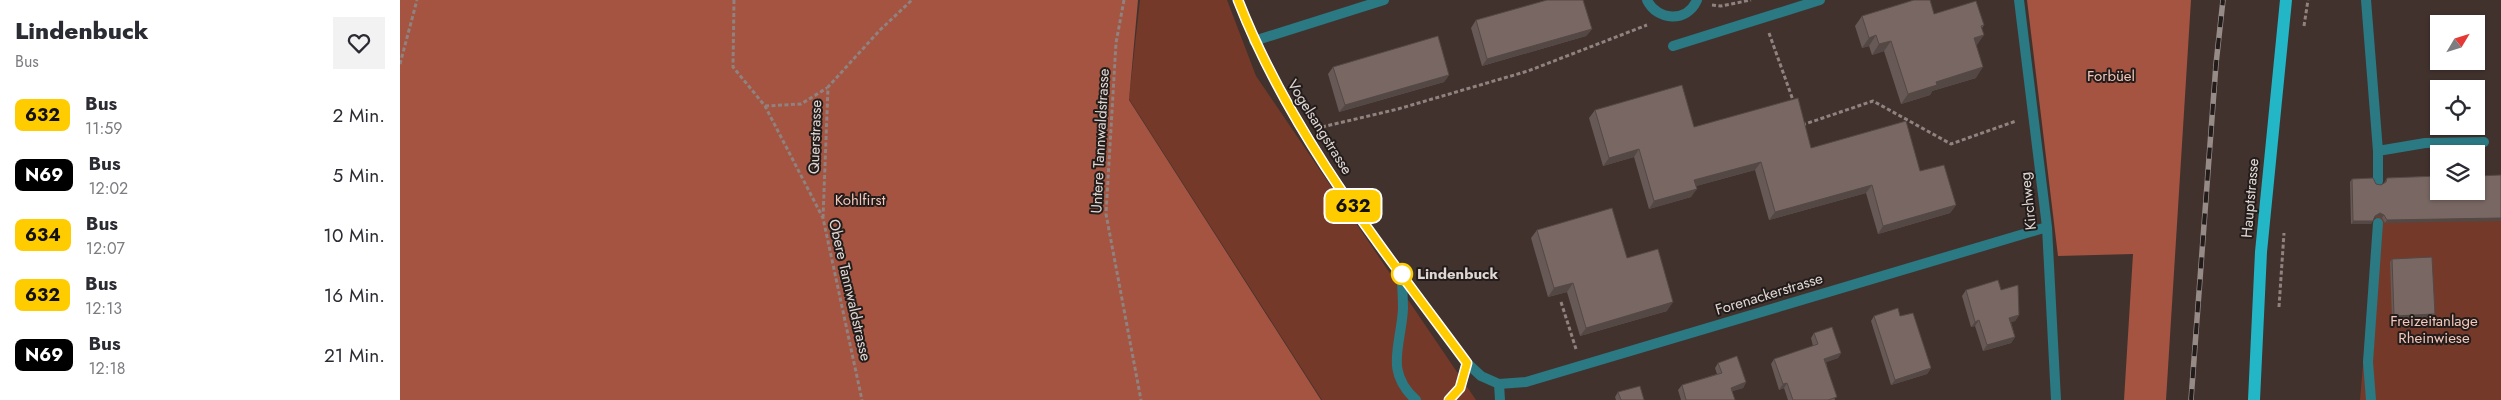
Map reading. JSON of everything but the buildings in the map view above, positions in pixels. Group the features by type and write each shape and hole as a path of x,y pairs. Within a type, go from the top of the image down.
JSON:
{"main road":[{"name":"Hauptstrasse","path":"2254,400 2261,252 2286,0"}],"street":[{"name":"Vogelsangstrasse","path":"1238,0 1254,41 1282,97 1312,146 1467,363 1481,376 1499,384"},
{"path":"1254,41 1384,0"},
{"path":"1647,0 1656,12 1664,16 1681,16 1700,1"},
{"path":"1673,46 1820,0"},
{"name":"Kirchweg","path":"2019,0 2047,227 2056,400"},
{"path":"2366,0 2378,151 2378,181"},
{"path":"2378,151 2425,143 2484,142"},
{"path":"2371,400 2368,362 2378,224"},
{"name":"Forenackerstrasse","path":"1499,384 1526,382 2047,227"},
{"path":"1402,274 1403,310 1396,355 1397,374 1409,393 1416,400"},
{"path":"1449,400 1460,388 1467,363"},
{"path":"1499,384 1500,400"}],"path":[{"path":"400,64 416,0"},
{"name":"Obere Tannwaldstrasse","path":"734,0 732,67 765,106 823,218 862,400"},
{"name":"Querstrasse","path":"823,218 828,87 880,30 912,0"},
{"name":"Untere Tannwaldstrasse","path":"1124,0 1116,43 1106,214 1141,400"},
{"path":"1700,1 1722,6 1751,0"},
{"path":"2304,29 2308,0"},
{"path":"1325,127 1398,110 1528,71 1642,29 1664,16"},
{"path":"1764,18 1795,107"},
{"path":"765,106 801,104 828,87"},
{"path":"1798,116 1801,125 1873,101 1951,144 2033,115"},
{"path":"2279,312 2284,226"},
{"path":"1561,302 1576,349"}],"green space":[{"name":"Kohlfirst","path":"400,0 1138,0 1129,100 1321,400 400,400"},
{"path":"1140,0 1227,0 1256,76 1476,400 1322,400 1129,99"},
{"name":"Forbüel","path":"2027,0 2191,0 2166,400 2124,400 2133,254 2058,256"},
{"name":"Freizeitanlage Rheinwiese","path":"2501,186 2501,400 2360,400 2378,189 2430,190 2430,200 2485,200 2485,189"}],"railway":[{"path":"2191,400 2216,64 2223,0"}],"bus line":[{"name":"632","path":"1238,0 1254,41 1282,97 1310,142 1360,217 1467,363 1460,388 1449,400"}],"place":[{"name":"Lindenbuck","path":"1402,274"}]}
